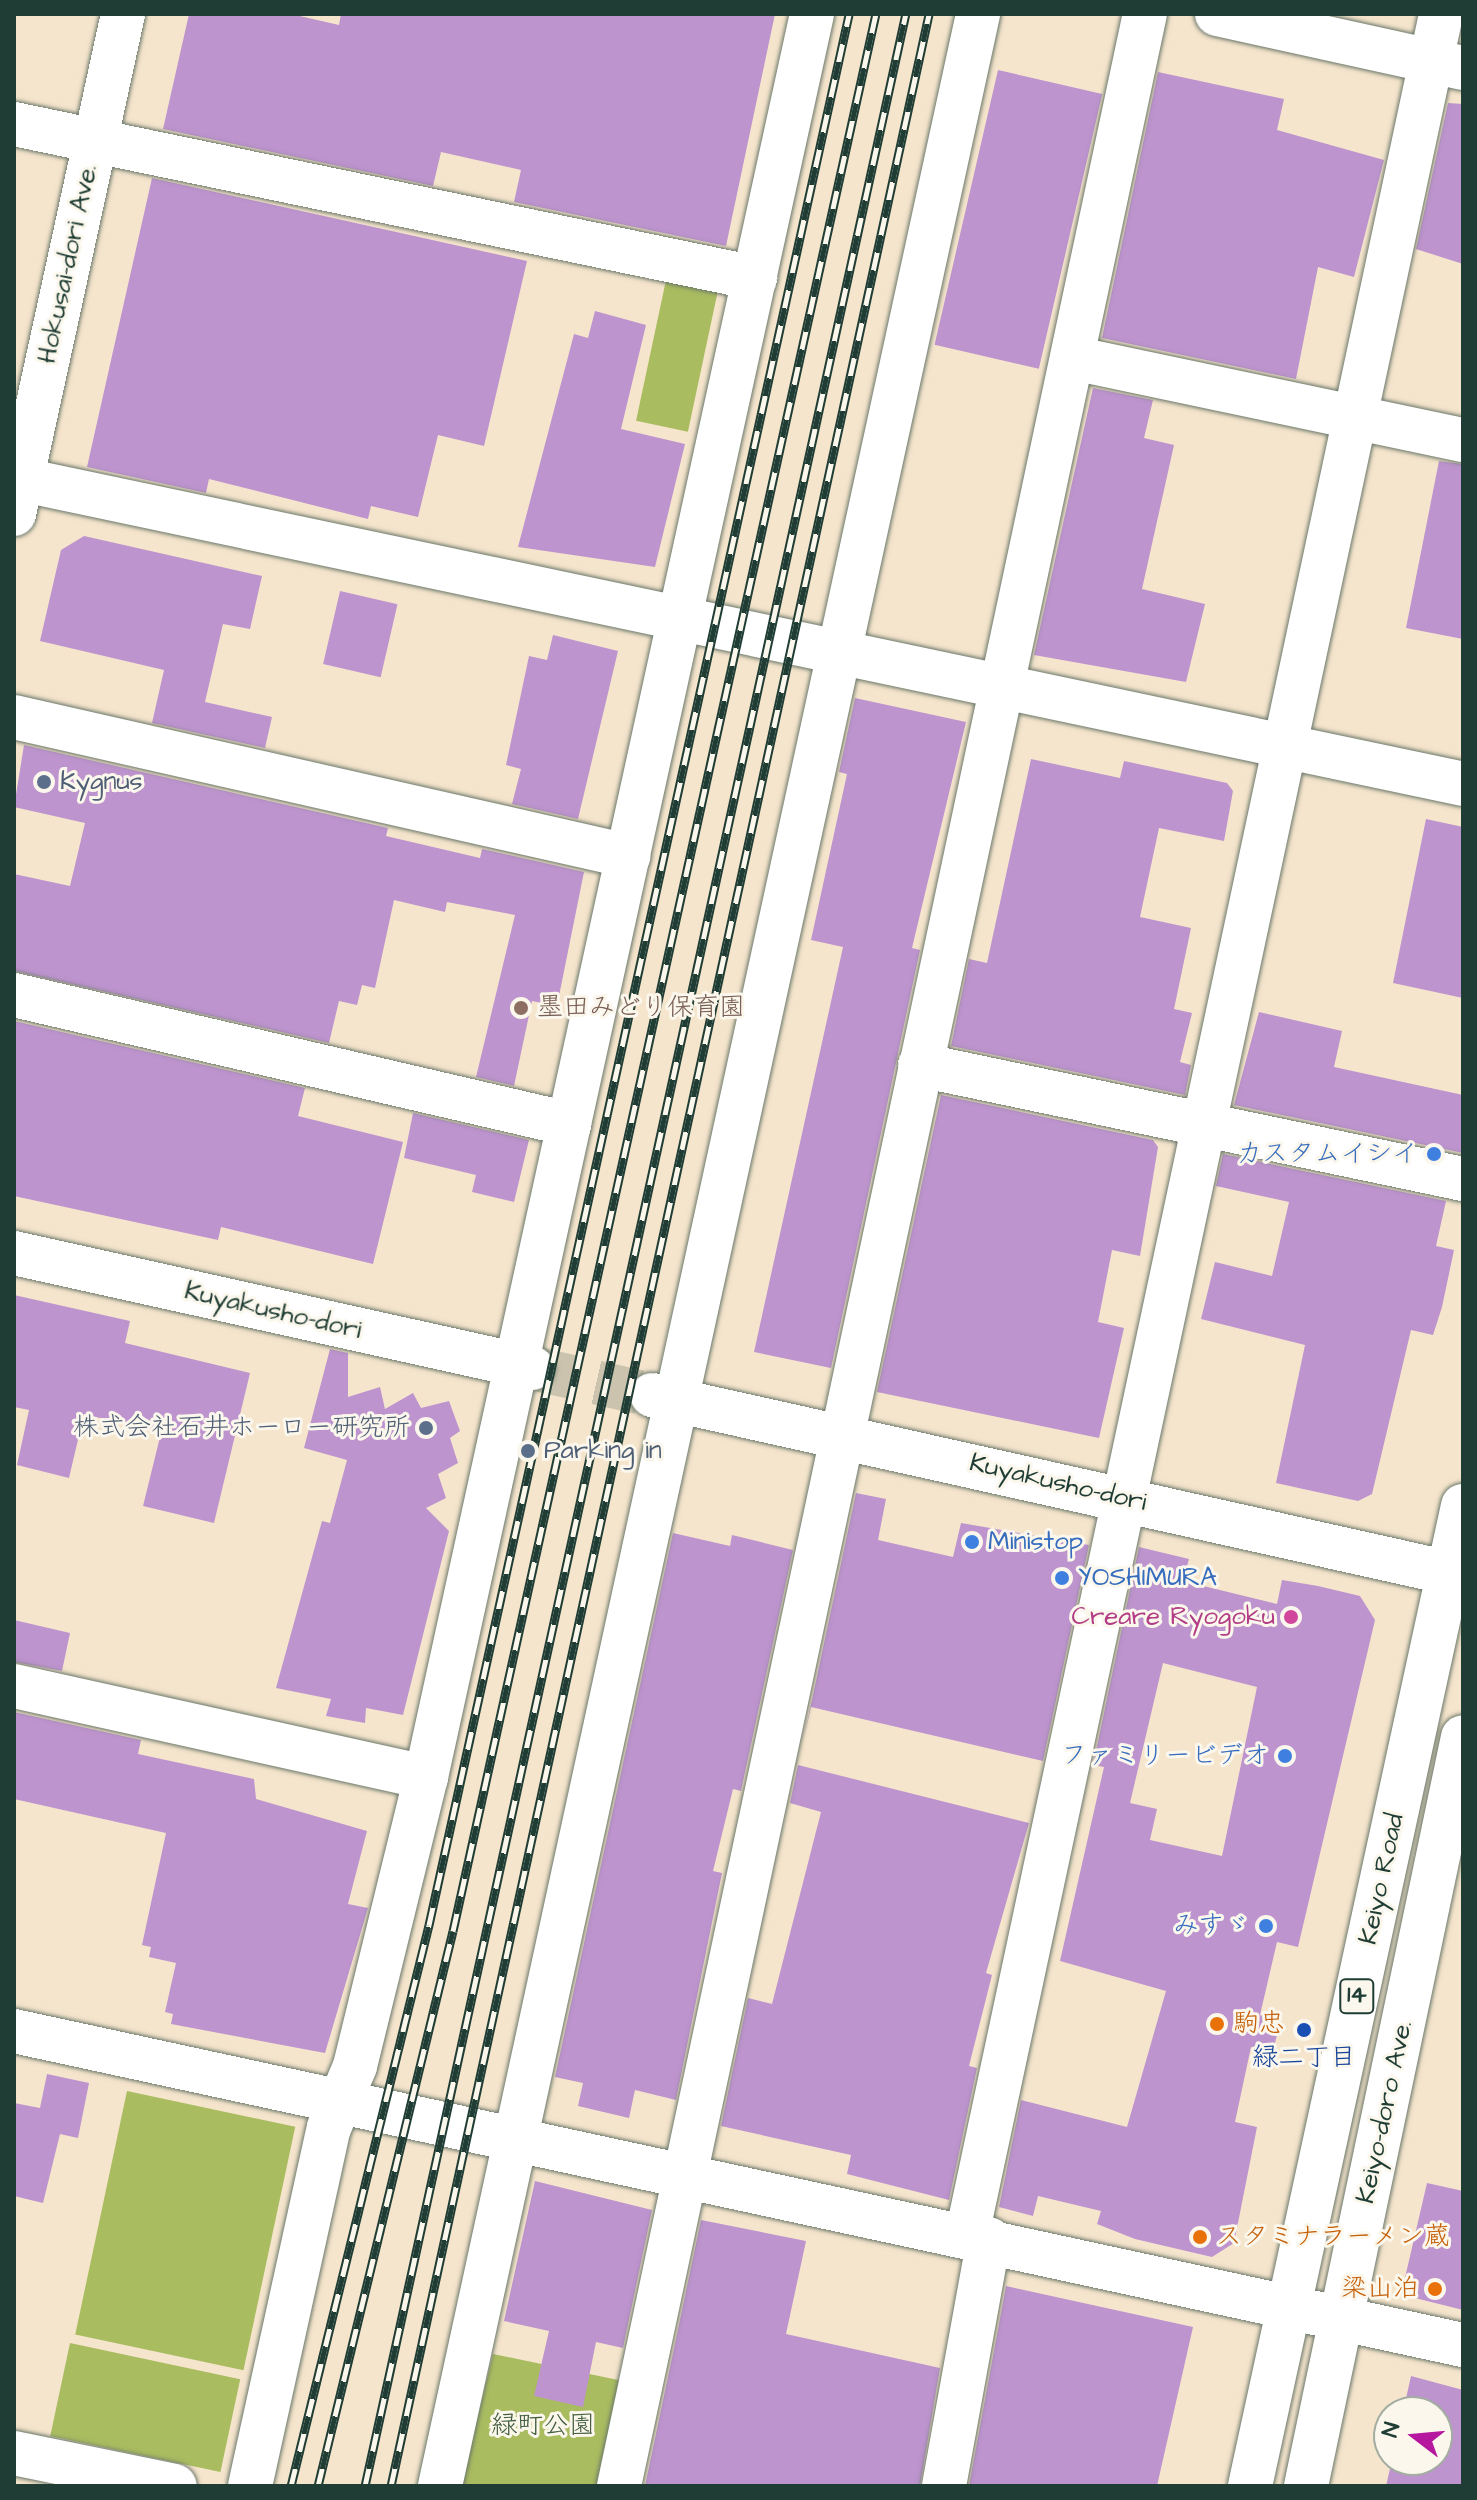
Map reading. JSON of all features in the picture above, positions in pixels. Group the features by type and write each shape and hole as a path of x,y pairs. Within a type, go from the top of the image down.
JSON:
{"main road":[{"name":"Hokusai-dori Ave.","path":"17,491 123,14"},
{"path":"250,2486 340,2102 355,2066 524,1366 569,1124 812,14"},
{"path":"440,2486 516,2138 665,1398 839,652 978,14"},
{"path":"619,2486 838,1479 841,1435 1004,688 1145,14"},
{"path":"1217,14 1447,65"},
{"path":"944,2486 978,2237 1122,1497 1280,748 1357,418 1447,65 1441,14"},
{"path":"14,124 755,278"},
{"path":"1073,358 1463,440"},
{"path":"17,491 681,618 1280,748 1463,784"},
{"path":"14,717 628,856"},
{"path":"14,995 569,1124"},
{"path":"920,1065 1463,1179"},
{"name":"Kuyakusho-dori","path":"14,1253 524,1366"},
{"name":"Kuyakusho-dori","path":"665,1398 1122,1497 1456,1574"},
{"name":"Keiyo Road","path":"1250,2486 1456,1574 1463,1506"},
{"path":"14,1686 426,1777"},
{"name":"Keiyo-doro Ave.","path":"1306,2486 1463,1737"},
{"path":"14,2031 978,2237 1463,2345"},
{"path":"14,2453 175,2486"}],"green space":[{"path":"666,280 718,291 688,432 636,421"},
{"path":"127,2091 295,2127 243,2370 75,2335"},
{"path":"70,2343 240,2379 220,2472 50,2436"},
{"name":"緑町公園","path":"493,2354 623,2381 600,2486 461,2486"}],"building":[{"path":"189,14 291,14 339,25 341,14 775,14 726,246 514,202 521,170 441,152 433,186 163,129"},
{"path":"998,70 1102,94 1039,369 935,345"},
{"path":"1158,72 1284,99 1277,130 1384,160 1354,277 1318,267 1296,379 1102,338"},
{"path":"1448,103 1463,104 1463,264 1416,249"},
{"path":"152,178 527,261 484,446 438,435 418,517 371,506 368,519 209,479 206,493 87,467"},
{"path":"595,311 646,325 621,429 685,444 655,567 518,547 574,334 588,338"},
{"path":"1093,388 1153,400 1144,438 1174,445 1142,589 1205,604 1186,682 1034,655"},
{"path":"1439,461 1463,464 1463,639 1406,628"},
{"path":"84,536 262,576 250,629 223,624 205,702 272,717 265,748 152,723 164,670 40,641 61,550"},
{"path":"340,591 397,604 381,677 323,664"},
{"path":"553,635 618,651 578,819 512,804 521,769 506,765 529,656 547,660"},
{"path":"855,698 966,722 912,948 920,950 831,1368 754,1352 843,947 811,940 847,774 839,772"},
{"path":"24,745 388,828 386,836 480,858 482,849 584,872 557,1006 532,1001 514,1086 476,1077 515,915 447,902 445,912 394,900 375,988 362,985 357,1005 339,1001 329,1043 14,971 14,874 70,886 85,823 14,807"},
{"path":"1031,759 1120,778 1124,761 1227,783 1233,791 1224,841 1159,828 1140,917 1191,928 1174,1009 1192,1013 1180,1062 1191,1065 1185,1095 951,1046 969,959 987,963"},
{"path":"1426,819 1463,827 1463,998 1393,983"},
{"path":"1259,1012 1342,1031 1334,1067 1463,1095 1463,1153 1234,1105"},
{"path":"14,1021 305,1088 298,1116 403,1142 373,1264 221,1227 218,1240 14,1196"},
{"path":"941,1095 1153,1140 1158,1147 1140,1256 1112,1250 1098,1322 1124,1328 1099,1438 877,1392"},
{"path":"413,1113 529,1140 514,1202 472,1192 476,1175 404,1158"},
{"path":"1223,1154 1446,1201 1436,1246 1454,1250 1442,1307 1433,1335 1411,1330 1372,1494 1358,1501 1276,1483 1305,1345 1201,1319 1215,1262 1272,1276 1289,1202 1216,1186"},
{"path":"14,1295 130,1321 125,1343 250,1373 214,1523 143,1506 161,1433 84,1414 69,1478 17,1465 29,1410 14,1407"},
{"path":"330,1349 348,1353 348,1397 380,1387 385,1409 413,1393 421,1408 449,1401 460,1431 450,1438 458,1463 438,1474 446,1498 426,1508 449,1531 403,1715 366,1708 365,1723 326,1716 331,1699 276,1688 322,1521 330,1523 347,1460 304,1448"},
{"path":"856,1493 886,1499 878,1540 953,1557 961,1523 1089,1545 1043,1761 811,1707 803,1742"},
{"path":"673,1533 730,1546 732,1535 793,1550 741,1791 733,1789 713,1871 722,1873 676,2100 635,2090 629,2118 578,2106 583,2083 555,2077"},
{"path":"1139,1547 1189,1559 1183,1581 1277,1604 1282,1580 1318,1586 1360,1596 1375,1620 1298,1947 1277,1942 1260,2015 1281,2019 1273,2051 1251,2047 1235,2122 1257,2127 1234,2243 1212,2257 1135,2239 1097,2224 1101,2211 1038,2196 1033,2216 999,2207 1021,2100 1127,2127 1166,1991 1060,1961 1104,1767 1093,1765","holes":["1163,1663 1257,1687 1222,1856 1150,1840 1157,1809 1130,1803"]},
{"path":"14,1620 70,1633 62,1671 14,1662"},
{"path":"14,1712 141,1740 138,1754 254,1779 256,1799 367,1831 348,1904 368,1908 325,2053 171,2024 173,2014 165,2012 176,1963 149,1957 151,1947 142,1945 166,1833 14,1799"},
{"path":"798,1765 1029,1823 986,1973 992,1975 969,2066 977,2068 949,2200 847,2174 851,2155 721,2126 748,1998 772,2004 821,1812 790,1803"},
{"path":"47,2074 89,2083 78,2138 60,2134 43,2203 14,2196 14,2103 40,2108"},
{"path":"535,2181 652,2210 623,2348 596,2342 583,2407 534,2396 549,2331 504,2321"},
{"path":"1427,2183 1463,2191 1463,2310 1415,2298 1404,2282"},
{"path":"701,2220 806,2241 786,2334 940,2368 920,2486 645,2486"},
{"path":"1006,2286 1193,2327 1157,2486 969,2486"},
{"path":"1411,2376 1463,2390 1463,2486 1386,2486 1388,2476 1453,2476 1453,2396 1407,2396"}],"tunnel":[{"path":"532,1368 652,1395"}],"railway":[{"path":"291,2486 429,1925 849,14"},
{"path":"318,2486 453,1931 876,14"},
{"path":"365,2486 906,14"},
{"path":"391,2486 929,14"}],"place":[{"name":"Kygnus","path":"44,782"},
{"name":"墨田みどり保育園","path":"521,1008"},
{"name":"カスタムイシイ","path":"1434,1154"},
{"name":"株式会社石井ホーロー研究所","path":"426,1428"},
{"name":"Parking in","path":"528,1451"},
{"name":"Ministop","path":"972,1542"},
{"name":"YOSHIMURA","path":"1062,1578"},
{"name":"Creare Ryogoku","path":"1291,1617"},
{"name":"ファミリービデオ","path":"1285,1756"},
{"name":"みすゞ","path":"1266,1926"},
{"name":"駒忠","path":"1217,2024"},
{"name":"緑二丁目","path":"1304,2030"},
{"name":"スタミナラーメン蔵","path":"1200,2237"},
{"name":"梁山泊","path":"1435,2289"}]}
